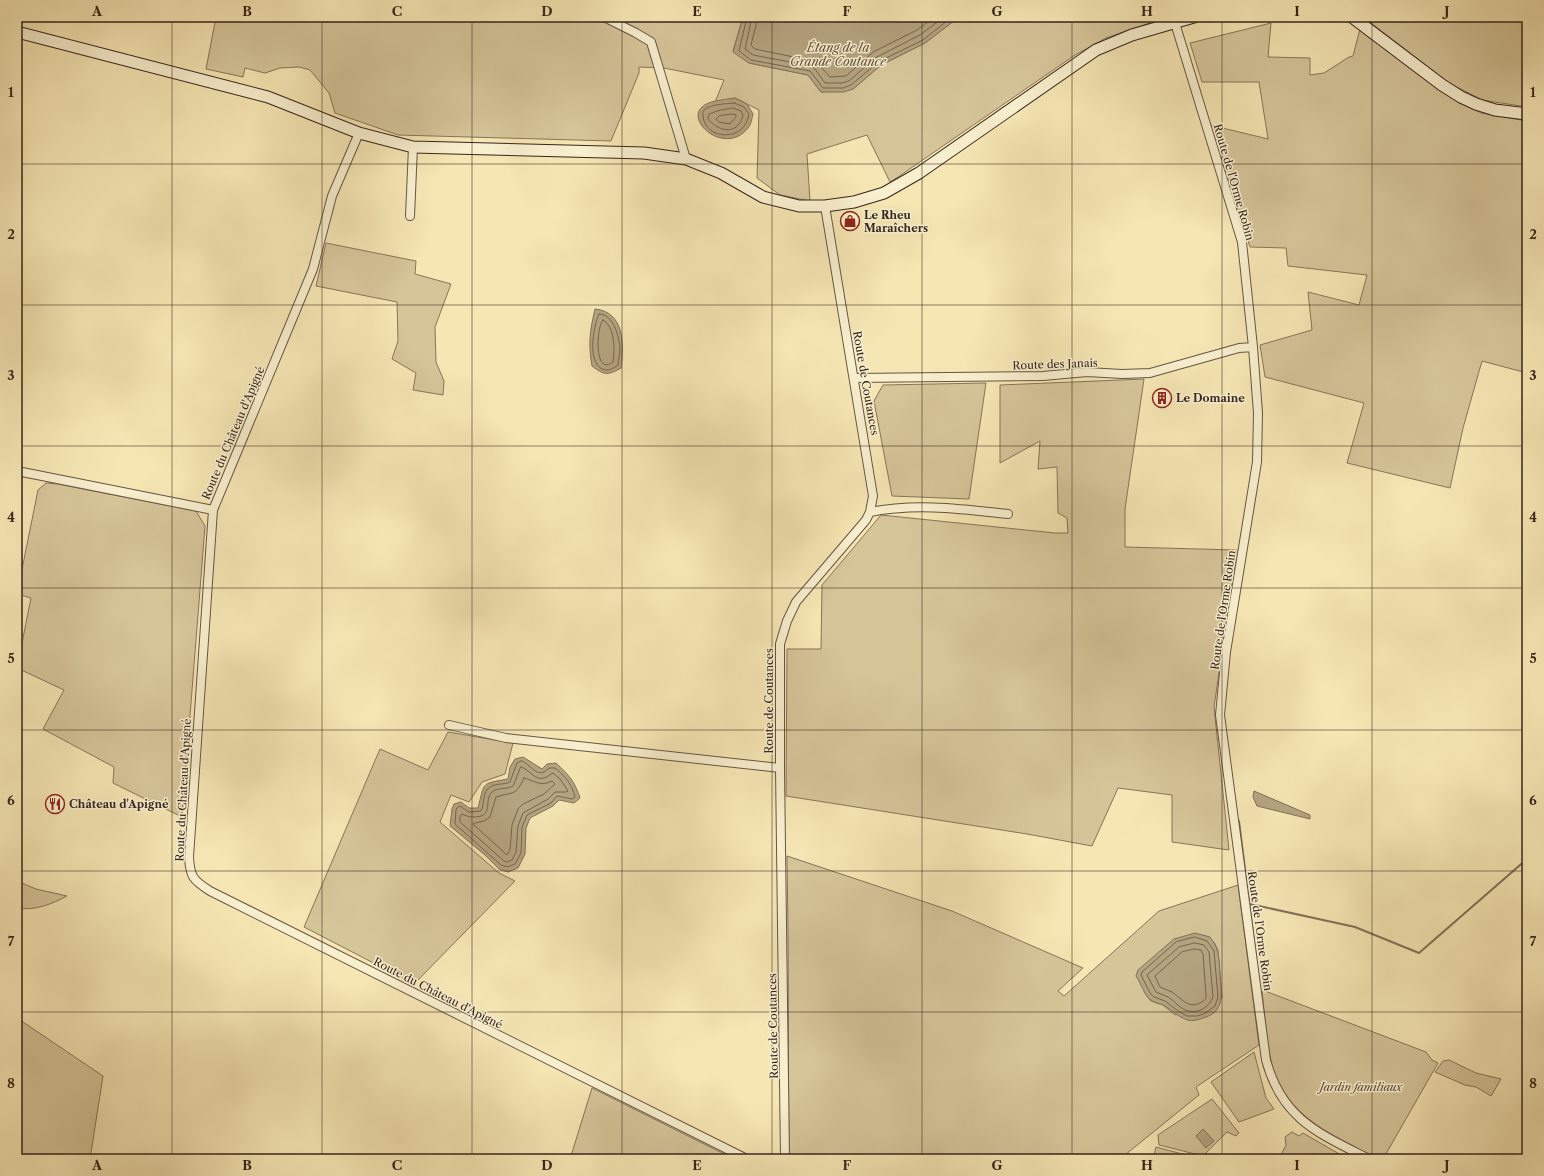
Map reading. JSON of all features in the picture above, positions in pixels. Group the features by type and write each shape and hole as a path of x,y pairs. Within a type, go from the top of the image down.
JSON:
{"street":[{"path":"604,17 651,42 686,159"},
{"path":"17,32 268,97 360,133 413,147 605,151 644,153 686,159 721,173 762,197 799,206 825,206 854,202 884,193 918,173 1096,50 1132,34 1194,17"},
{"path":"1352,17 1442,85 1461,97 1495,110 1527,114"},
{"name":"Route de l'Orme Robin","path":"1175,23 1242,242 1253,347 1258,413 1257,462 1226,652 1220,715 1266,1060 1270,1074 1279,1094 1293,1112 1310,1127 1369,1159"},
{"name":"Route du Château d'Apigné","path":"360,133 332,196 313,268 213,510 188,857 190,872 195,881 210,891 747,1159"},
{"path":"410,216 413,147"},
{"name":"Route de Coutances","path":"785,1159 780,768 780,644 787,621 796,602 866,520 870,512 873,496 872,479 825,206"},
{"name":"Route des Janais","path":"854,378 1043,376 1087,372 1122,374 1150,373 1239,348 1253,347"},
{"path":"17,472 213,510"},
{"path":"870,512 890,508 945,507 1008,514"},
{"path":"449,725 506,738 780,768"}],"green space":[{"path":"216,17 743,17 733,51 749,63 808,75 821,92 853,89 881,65 925,43 955,20 956,17 1167,17 1106,38 1075,55 890,182 867,135 807,154 810,201 780,195 757,178 759,110 735,98 715,102 724,80 664,68 639,67 639,73 611,141 398,135 335,113 329,93 310,70 299,67 280,68 265,73 245,68 243,77 206,69"},
{"path":"1366,17 1527,17 1527,107 1482,100 1449,83 1366,19"},
{"path":"1271,23 1268,57 1310,58 1310,75 1324,73 1353,56 1360,29 1452,98 1481,113 1527,121 1527,373 1482,361 1463,428 1450,488 1347,463 1364,403 1265,377 1260,345 1312,330 1308,292 1359,305 1367,275 1288,266 1286,248 1250,247 1210,125 1268,139 1259,82 1202,82 1190,43"},
{"path":"326,243 416,261 415,274 451,284 435,327 436,362 444,381 443,395 413,390 416,373 392,359 398,341 397,302 316,286"},
{"path":"1144,379 1125,509 1125,547 1237,550 1214,707 1229,850 1172,842 1172,795 1118,788 1092,846 1027,834 786,796 787,649 821,649 822,585 881,515 1055,533 1068,533 1067,518 1058,513 1057,467 1038,469 1040,441 1000,463 1000,385"},
{"path":"986,383 969,499 892,496 874,401 883,385"},
{"path":"46,483 58,484 196,511 205,526 182,817 113,783 114,767 43,729 64,690 17,668 31,598 17,594 38,490"},
{"path":"448,732 513,743 505,774 482,782 469,802 451,795 440,822 499,873 515,881 414,984 304,927 380,749 428,770"},
{"path":"787,856 952,911 1083,968 1058,991 1064,996 1159,911 1238,885 1259,1045 1196,1087 1199,1095 1120,1159 789,1159","holes":["1214,942 1218,950 1222,998 1175,1015 1163,1005 1151,1001 1146,995 1137,976"]},
{"path":"17,881 36,889 67,896 37,908 17,908"},
{"name":"Jardin familiaux","path":"1265,991 1426,1052 1432,1060 1438,1063 1383,1159 1378,1159 1329,1133 1300,1112 1288,1098 1279,1083 1270,1056 1262,992"},
{"path":"17,1018 103,1076 90,1159 17,1159 17,1081 20,1048 17,1047"},
{"path":"1254,1052 1266,1098 1274,1109 1239,1122 1211,1082"},
{"path":"1449,1060 1476,1073 1501,1079 1491,1096 1476,1087 1465,1085 1435,1072 1443,1061"},
{"path":"592,1088 730,1157 733,1159 570,1159"},
{"path":"1212,1099 1239,1133 1236,1136 1227,1132 1203,1156 1159,1145 1158,1135"},
{"path":"1292,1132 1299,1136 1303,1133 1348,1159 1279,1159 1286,1145 1285,1137"},
{"path":"1156,1147 1201,1159 1153,1159"}],"water":[{"name":"Étang de la Grande Coutance","path":"743,17 956,17 955,20 925,43 881,65 853,89 844,92 821,92 808,75 749,63 733,52"},
{"path":"735,98 747,104 753,114 748,128 739,136 729,139 719,138 710,134 703,128 699,121 698,113 702,107 713,102"},
{"path":"595,309 605,311 612,316 617,323 622,340 621,368 609,373 603,373 592,366 590,337"},
{"path":"523,757 542,769 547,764 556,763 571,779 580,798 574,803 559,800 553,806 530,818 526,828 525,854 518,868 508,872 499,869 485,855 450,826 452,809 454,804 461,802 469,808 478,808 485,786 492,782 508,779 510,767 515,759"},
{"path":"1254,791 1310,815 1310,819 1257,806 1253,797"},
{"path":"1195,933 1210,937 1216,946 1219,960 1221,995 1219,1007 1216,1011 1210,1015 1192,1021 1182,1018 1165,1006 1151,1000 1146,995 1136,976 1138,970 1174,939"},
{"path":"1203,1129 1214,1141 1206,1148 1196,1136"}],"waterway":[{"path":"1239,821 1256,957"},
{"path":"1250,904 1355,927 1419,953 1527,859"},
{"path":"1269,1052 1270,1062"}],"place":[{"name":"Le Rheu Maraîchers","path":"850,221"},
{"name":"Le Domaine","path":"1162,398"},
{"name":"Château d'Apigné","path":"55,804"}]}
